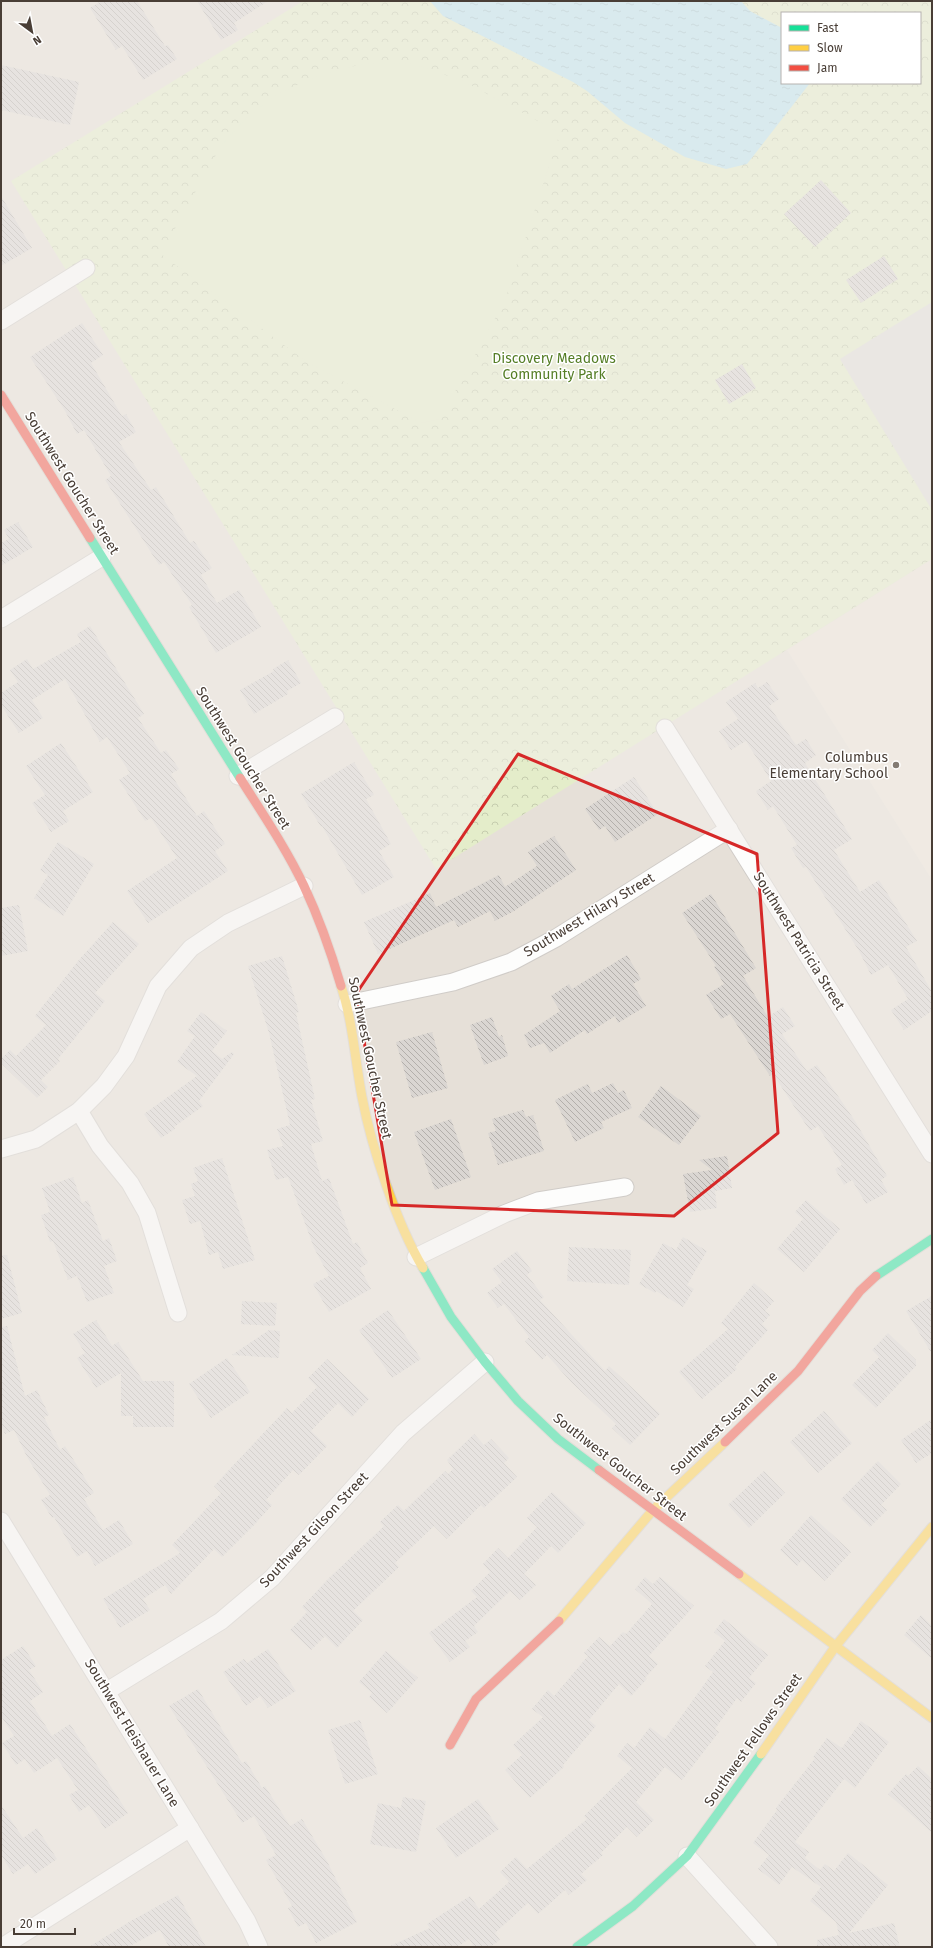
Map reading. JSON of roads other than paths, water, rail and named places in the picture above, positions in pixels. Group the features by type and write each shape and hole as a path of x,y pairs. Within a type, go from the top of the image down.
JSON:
{"street":[{"path":"1,321 86,268"},
{"name":"Southwest Goucher Street","path":"1,394 290,860 304,886 326,937 347,1004 362,1098 377,1155 396,1211 416,1256 451,1316 485,1362 518,1400 558,1439 932,1718"},
{"path":"1,619 102,557"},
{"path":"238,776 335,717"},
{"name":"Southwest Patricia Street","path":"665,728 932,1154"},
{"name":"Southwest Hilary Street","path":"347,1004 453,982 511,962 556,938 729,829"},
{"path":"1,1149 36,1139 79,1111 104,1086 126,1056 158,986 191,948 228,923 304,886"},
{"path":"79,1111 100,1146 130,1184 147,1213 178,1313"},
{"path":"416,1256 504,1214 538,1201 625,1187"},
{"name":"Southwest Susan Lane","path":"450,1745 476,1699 561,1619 653,1510 782,1389 798,1372 860,1291 872,1278 932,1240"},
{"name":"Southwest Gilson Street","path":"107,1692 221,1620 272,1578 403,1433 485,1362"},
{"name":"Southwest Fleishauer Lane","path":"1,1521 247,1921 259,1947"},
{"name":"Southwest Fellows Street","path":"577,1947 633,1906 687,1856 729,1800 835,1647 932,1527"},
{"path":"2,1947 190,1828"},
{"path":"687,1856 769,1947"}],"water":[{"path":"430,1 741,1 750,11 781,27 781,84 809,84 747,164 726,169 685,157 625,123 587,91 573,82 443,16"}],"place":[{"name":"Columbus Elementary School","path":"896,765"}],"park label":[{"name":"Discovery Meadows Community Park","path":"554,366"}]}
